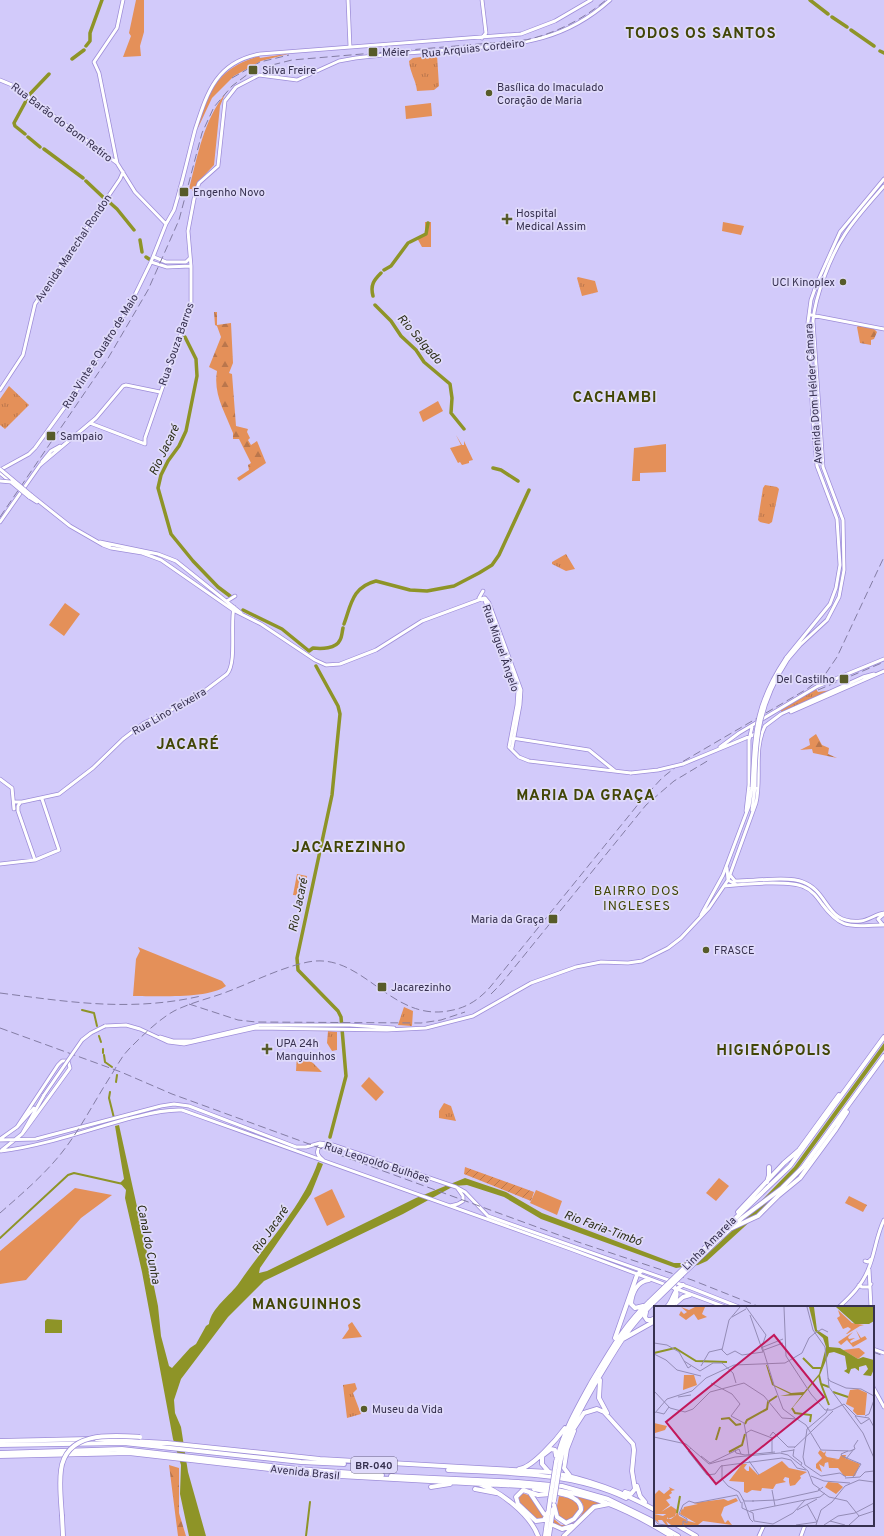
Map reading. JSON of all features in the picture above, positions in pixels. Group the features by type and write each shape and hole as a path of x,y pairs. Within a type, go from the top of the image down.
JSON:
{"highway":[{"name":"Linha Amarela","path":"558,1462 568,1425 610,1349 629,1323 743,1210 790,1166 884,1037"},
{"name":"Linha Amarela","path":"718,1236 728,1230 794,1177 853,1101 884,1056"},
{"path":"718,1236 744,1204 764,1186 784,1163 799,1150 834,1101 856,1075"},
{"path":"728,1230 756,1218 798,1179 808,1168 840,1124 853,1101"},
{"path":"764,1186 769,1175 769,1167"},
{"path":"610,1349 637,1275 641,1271"},
{"path":"649,1280 644,1280 638,1284 631,1303 632,1306 637,1308 649,1304"},
{"path":"669,1281 676,1290 677,1297 672,1306"},
{"path":"668,1306 676,1290 683,1285"},
{"path":"666,1286 671,1291 673,1298"},
{"path":"673,1306 683,1297 689,1294"},
{"name":"Linha Amarela","path":"558,1462 568,1432 602,1372 621,1340 649,1304"},
{"path":"649,1304 645,1318 651,1320 654,1318"},
{"path":"621,1340 654,1322"},
{"path":"602,1372 598,1388 600,1402 606,1411 634,1441 636,1454 634,1468 637,1488 641,1498 654,1510"},
{"path":"563,1446 584,1413 595,1409 602,1411 633,1444 634,1450 632,1471 634,1490 630,1494 616,1490"},
{"path":"570,1476 564,1468 567,1449 584,1413"},
{"path":"501,1470 525,1468 557,1438 568,1425"},
{"path":"63,1536 61,1469 65,1458 71,1449 82,1441 93,1437 140,1437 168,1444"},
{"path":"44,1444 75,1439"},
{"name":"Avenida Brasil","path":"0,1441 113,1439 168,1444 301,1462 552,1477 586,1484 623,1496 654,1510"},
{"name":"Avenida Brasil","path":"0,1445 114,1442 168,1444"},
{"name":"Avenida Brasil","path":"194,1448 320,1459 549,1472 570,1476 616,1490 654,1510"},
{"name":"Avenida Brasil","path":"0,1454 103,1449 166,1454 322,1475 472,1482 517,1486 569,1492 611,1504 654,1525"},
{"path":"549,1472 542,1464 543,1454 551,1449 555,1450 558,1462 549,1536"},
{"name":"Avenida Brasil","path":"193,1458 346,1474 555,1485 608,1499 654,1522"},
{"path":"346,1474 364,1478"},
{"path":"511,1474 552,1474 576,1478"},
{"path":"431,1487 460,1482"},
{"path":"472,1482 493,1489 504,1496 531,1525 538,1536"},
{"path":"517,1486 578,1499 582,1510 574,1520 566,1522 557,1517 552,1502"},
{"path":"475,1489 504,1496"},
{"path":"552,1502 544,1520 538,1521 533,1519 525,1512 516,1502 516,1497 522,1491 538,1495 558,1494"},
{"path":"530,1492 546,1513 545,1536"},
{"path":"508,1508 511,1503"},
{"path":"564,1536 594,1507 611,1504"},
{"path":"553,1525 565,1529 574,1525"},
{"name":"Avenida Brasil","path":"655,1526 671,1536"},
{"path":"661,1526 678,1536"},
{"path":"679,1526 696,1536"},
{"path":"684,1526 701,1536"}],"main road":[{"path":"116,163 99,73 94,62 117,28 123,0"},
{"path":"348,0 350,47"},
{"path":"480,38 485,36 486,33 482,0"},
{"path":"501,36 526,32 569,15 591,0"},
{"name":"Rua Arquias Cordeiro","path":"195,194 199,183 219,163 226,99 233,89 251,78 264,75 297,80 339,61 350,58 520,44 537,40 571,27 590,16 610,0"},
{"path":"501,36 514,32 526,32"},
{"path":"506,36 514,32"},
{"path":"486,33 494,37"},
{"name":"Rua Vinte e Quatro de Maio","path":"0,470 29,454 49,431 111,337 154,257 176,202 204,101 212,86 223,72 238,62 258,55 501,36"},
{"name":"Rua Barão do Bom Retiro","path":"0,80 12,84 116,163 135,192 166,224"},
{"name":"Avenida Marechal Rondon","path":"0,390 23,355 35,304 120,179 123,172"},
{"name":"Avenida Dom Hélder Câmara","path":"787,659 830,604 836,588 840,555 837,519 818,469 808,315 815,288 840,232 884,179"},
{"name":"Avenida Dom Hélder Câmara","path":"787,659 800,645 823,626 839,597 844,578 843,528 841,514 823,471 817,397 813,315 819,290 843,236 884,186"},
{"name":"Rua Souza Barros","path":"90,424 145,444 145,438 160,392 192,301 192,265 188,231 195,194"},
{"path":"154,257 166,262 184,262 188,261 190,257"},
{"path":"151,262 167,267 192,265"},
{"path":"808,315 884,329"},
{"path":"0,522 51,451 64,445 90,424 125,385 160,392"},
{"path":"812,392 817,397"},
{"path":"0,470 30,496"},
{"path":"0,474 81,534 106,547 152,556 166,563 226,602 232,619"},
{"path":"0,481 11,482"},
{"path":"94,540 158,554 172,559 184,566 233,608 268,628 317,662 326,665 336,664 376,650 419,622 479,598 484,598"},
{"path":"479,598 483,591"},
{"path":"226,602 235,596"},
{"name":"Rua Miguel Ângelo","path":"484,598 489,603 521,690 520,705 511,739"},
{"name":"Rua Miguel Ângelo","path":"484,598 518,690 510,747 520,757 529,761 617,772"},
{"name":"Rua Lino Teixeira","path":"14,802 55,796 65,790 92,768 123,739 144,723 194,699 228,673 232,658 233,608"},
{"path":"822,615 826,616 827,620"},
{"path":"817,620 819,625 823,626"},
{"path":"752,814 755,756 760,718 773,683 787,659"},
{"path":"715,751 740,733 822,684 884,659"},
{"path":"511,739 590,750 594,755 617,772 631,773 670,768 756,734 781,714 863,677 884,670"},
{"path":"745,814 749,784 749,736 755,724"},
{"path":"755,724 755,728 757,730 765,726"},
{"path":"22,1141 21,1134 38,1104 82,1040 91,1033 105,1026 126,1025 153,1035 173,1040 188,1041 254,1025 398,1029 426,1028 468,1018 531,983 576,967 599,962 628,963 642,961 676,942 699,919 728,880 744,838 758,792 760,741 765,726"},
{"path":"740,733 750,732 756,734 760,741"},
{"path":"749,744 754,738 760,741"},
{"path":"741,739 749,744"},
{"path":"589,756 599,752"},
{"path":"0,779 10,786 13,791 14,809"},
{"path":"699,919 719,884 754,787"},
{"path":"0,864 35,860 57,852 59,848 42,799"},
{"path":"22,802 18,807 20,816 35,860"},
{"path":"737,836 740,839 744,838"},
{"path":"728,880 727,871 731,854"},
{"path":"730,875 735,881 789,880 803,882 815,890 838,918 847,922 864,921 884,913"},
{"path":"728,880 737,885"},
{"path":"724,886 801,885 811,891 832,917 839,922 850,925 884,925"},
{"path":"884,913 878,919 879,922 884,925"},
{"path":"1,1151 16,1139 28,1126 70,1068 68,1062 62,1061 58,1065 17,1127"},
{"path":"0,1140 17,1127 38,1104"},
{"name":"Rua Leopoldo Bulhões","path":"0,1140 16,1139 22,1141 51,1136 116,1117 165,1105 178,1104 214,1115 298,1148 320,1143 327,1144 455,1187 465,1192 488,1216 683,1285 736,1306"},
{"name":"Rua Leopoldo Bulhões","path":"1,1151 23,1147 167,1110 182,1110 573,1250 649,1280 721,1306"},
{"path":"325,1161 318,1156 317,1152 320,1146 327,1144"},
{"path":"448,1206 458,1204 463,1201 462,1194 455,1187"},
{"path":"841,1306 859,1285 869,1268 884,1220"},
{"path":"573,1250 591,1252"},
{"path":"865,1261 868,1262 871,1259"},
{"path":"869,1268 871,1306"},
{"path":"859,1285 862,1287 869,1287 871,1284"},
{"path":"689,1294 687,1290 691,1288"},
{"path":"874,1349 884,1353"},
{"path":"874,1389 884,1407"},
{"path":"759,1536 764,1526"},
{"path":"801,1536 805,1526"}],"green space":[{"path":"136,0 144,0 144,32 140,46 141,56 123,57 131,36 129,33"},
{"path":"292,53 261,61 234,76 212,98 197,130 210,93 224,74 233,67 259,56 260,58"},
{"path":"437,55 439,86 434,90 417,91 409,61 413,58"},
{"path":"225,94 220,106 214,165 198,182 194,191 192,191 192,189 189,189 206,127"},
{"path":"431,103 432,116 406,119 405,106"},
{"path":"425,222 431,222 431,247 422,247 417,238 425,233"},
{"path":"723,222 744,226 741,235 722,231"},
{"path":"578,277 595,281 598,292 582,296"},
{"path":"214,312 217,312 217,325 231,323 233,363 229,373 232,374 236,426 248,429 247,432 250,438 248,440 251,445 257,441 266,463 239,481 237,478 249,470 248,465 251,463 239,439 233,439 233,433 218,395 216,379 217,371 209,367 221,337 217,326 215,325"},
{"path":"859,325 873,328 877,332 874,339 871,340 871,345 860,343 857,327"},
{"path":"9,386 29,405 5,429 0,425 0,399"},
{"path":"438,401 443,411 423,422 419,412"},
{"path":"456,435 462,445 464,445 464,441 473,460 469,461 469,463 462,465 460,462 458,463 450,448 461,445"},
{"path":"666,444 666,472 640,473 640,481 632,481 634,448"},
{"path":"765,485 777,487 779,489 772,522 769,524 758,520 763,488"},
{"path":"566,554 575,569 566,571 552,564 552,562"},
{"path":"65,603 80,614 64,636 49,625"},
{"path":"816,689 818,692 832,690 781,712 781,710"},
{"path":"816,734 822,745 829,748 828,754 837,758 813,753 812,749 800,750 810,745 809,739"},
{"path":"297,874 307,876 304,896 293,895"},
{"path":"138,947 222,981 226,986 218,990 195,995 133,996 136,959 140,951"},
{"path":"404,1007 413,1011 412,1026 398,1025"},
{"path":"328,1031 337,1032 337,1050 332,1051 327,1043"},
{"path":"297,1054 313,1063 322,1072 296,1071"},
{"path":"369,1077 384,1092 376,1101 361,1086"},
{"path":"444,1103 451,1106 456,1121 439,1118 439,1111"},
{"path":"465,1167 534,1192 531,1201 464,1174"},
{"path":"719,1178 729,1186 716,1201 706,1193"},
{"path":"75,1188 112,1195 81,1218 26,1280 0,1284 0,1251"},
{"path":"332,1189 345,1217 327,1226 314,1198"},
{"path":"536,1190 562,1201 557,1215 530,1203"},
{"path":"849,1196 867,1205 863,1212 845,1203"},
{"path":"352,1322 362,1337 342,1339 349,1329 348,1325"},
{"path":"355,1383 357,1389 353,1393 361,1414 347,1418 343,1385"},
{"path":"169,1465 179,1468 179,1513 186,1536 178,1536"},
{"path":"522,1493 531,1496 544,1517 537,1521 519,1504 518,1497"},
{"path":"560,1493 585,1497 607,1503 593,1508 576,1521 583,1512 584,1508 581,1500 575,1496"},
{"path":"559,1496 577,1500 580,1510 568,1522 559,1519 556,1511"},
{"path":"554,1519 561,1525 573,1523 564,1528 553,1523"}],"shaded area":[{"path":"884,1043 884,1050 796,1171 755,1217 707,1261 698,1265 676,1268 541,1219 504,1197 467,1185 454,1186 403,1214 264,1281 228,1317 181,1379 174,1400 175,1413 181,1427 188,1472 206,1536 189,1536 180,1494 181,1465 173,1439 142,1272 125,1198 126,1190 120,1183 124,1179 115,1126 119,1125 158,1306 161,1336 169,1366 172,1368 190,1348 196,1344 206,1326 209,1324 217,1307 235,1288 283,1225 303,1195 318,1162 323,1164 311,1194 260,1268 259,1273 267,1271 416,1198 465,1178 506,1192 542,1213 674,1263 683,1263 702,1259 733,1230 794,1167"},
{"path":"47,1319 62,1320 62,1333 45,1333 45,1321"}],"waterway":[{"name":"Rio Jacaré","path":"86,46 90,41 90,33 102,0"},
{"path":"810,0 828,14"},
{"path":"832,17 847,27"},
{"path":"851,30 874,46"},
{"name":"Rio Jacaré","path":"72,59 84,50"},
{"path":"880,51 884,53"},
{"name":"Rio Jacaré","path":"29,95 49,74"},
{"name":"Rio Jacaré","path":"25,134 15,126 14,123 27,99"},
{"name":"Rio Jacaré","path":"28,137 40,147"},
{"name":"Rio Jacaré","path":"44,149 83,178"},
{"name":"Rio Jacaré","path":"86,181 104,198"},
{"name":"Rio Jacaré","path":"108,201 117,209 134,230"},
{"name":"Rio Salgado","path":"410,242 426,234 428,223"},
{"name":"Rio Jacaré","path":"140,240 142,252"},
{"name":"Rio Salgado","path":"384,270 391,266 408,243"},
{"name":"Rio Salgado","path":"373,296 373,283 381,273"},
{"name":"Rio Salgado","path":"375,305 391,321 401,336 416,350 424,362 450,384 452,398 451,413 464,429"},
{"name":"Rio Jacaré","path":"185,337 196,359 197,376 186,431 179,446 168,461 161,475 158,488 171,534 193,561 218,587 230,596"},
{"name":"Rio Salgado","path":"493,468 501,470 518,481"},
{"name":"Rio Salgado","path":"344,624 357,592 368,584 376,581 410,590 427,591 454,586 492,565 499,555 529,490"},
{"name":"Rio Jacaré","path":"243,610 282,629 309,651 313,648 332,647 338,643 341,639 343,628"},
{"name":"Rio Jacaré","path":"316,666 338,706 340,714 332,795 297,958 298,970 338,1011 341,1017 346,1076 330,1137"},
{"path":"82,1010 94,1013 97,1026"},
{"path":"99,1036 101,1042"},
{"path":"104,1055 105,1062 112,1067"},
{"name":"Canal do Cunha","path":"116,1082 117,1075"},
{"name":"Canal do Cunha","path":"110,1092 109,1098 114,1118"},
{"path":"0,1238 68,1175 74,1173 123,1184"},
{"path":"306,1536 310,1502"}],"railway":[{"path":"0,517 107,360 148,290 179,220 202,133 214,107 232,86 248,74 268,66 292,60 526,40 558,30 588,14 606,0"},
{"path":"232,78 260,62 289,55"},
{"path":"0,1213 37,1180 62,1153 80,1127 126,1052 156,1024 180,1008 224,993 276,972 308,962 328,962 346,967 362,976 395,999 412,1007 431,1012 459,1009 479,998 491,986 640,802 662,778 682,762 807,689 824,676 837,657 884,557"},
{"path":"818,690 884,662"},
{"path":"491,994 501,984 646,805 674,781 709,760"},
{"path":"0,993 51,1000 100,1004 150,1004 201,996"},
{"path":"189,1004 238,1020 256,1022 421,1023 441,1020 465,1012"},
{"path":"0,1028 121,1072 172,1094 578,1242 692,1280 757,1306"},
{"path":"874,1352 884,1356"}],"place":[{"name":"Méier","path":"373,52"},
{"name":"Silva Freire","path":"253,70"},
{"name":"Basílica do Imaculado Coração de Maria","path":"489,93"},
{"name":"Engenho Novo","path":"184,192"},
{"name":"Hospital Medical Assim","path":"507,219"},
{"name":"UCI Kinoplex","path":"843,282"},
{"name":"Sampaio","path":"51,436"},
{"name":"Del Castilho","path":"844,679"},
{"name":"Maria da Graça","path":"553,919"},
{"name":"FRASCE","path":"706,950"},
{"name":"Jacarezinho","path":"382,987"},
{"name":"UPA 24h Manguinhos","path":"267,1049"},
{"name":"Museu da Vida","path":"364,1409"}],"district":[{"name":"TODOS OS SANTOS","path":"701,33"},
{"name":"CACHAMBI","path":"615,397"},
{"name":"JACARÉ","path":"188,744"},
{"name":"MARIA DA GRAÇA","path":"586,795"},
{"name":"JACAREZINHO","path":"349,847"},
{"name":"BAIRRO DOS INGLESES","path":"637,898"},
{"name":"HIGIENÓPOLIS","path":"774,1050"},
{"name":"MANGUINHOS","path":"307,1304"}],"water label":[{"name":"Rio Faria-Timbó","path":"603,1228"}]}
